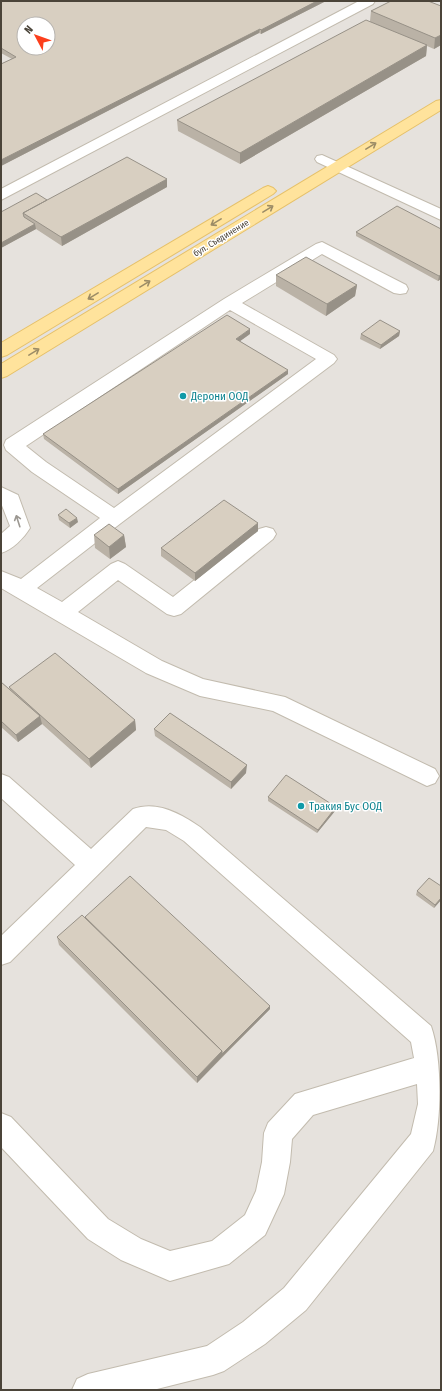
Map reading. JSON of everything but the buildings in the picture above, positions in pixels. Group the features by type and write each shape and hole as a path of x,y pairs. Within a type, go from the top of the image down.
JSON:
{"main road":[{"name":"бул. Съединение","path":"421,100 438,98"},
{"name":"бул. Съединение","path":"1,351 438,98"},
{"name":"бул. Съединение","path":"1,372 332,159"}],"lane":[{"path":"1,195 369,1"},
{"path":"332,159 441,215"},
{"path":"114,518 38,467 13,445 230,303 322,248 400,289"},
{"path":"22,589 114,518 328,360 230,303"},
{"path":"1,494 11,500 20,528 1,546"},
{"path":"63,613 118,569 174,608 266,534"},
{"path":"1,579 22,589 154,668 200,687 277,704 427,776"},
{"path":"1,784 92,865"},
{"path":"1,953 142,816 171,820 192,834 422,1035 430,1067 432,1104 423,1141 295,1299 254,1334 213,1360 88,1390"},
{"path":"1,1127 98,1229 131,1250 170,1266 219,1254 255,1225 270,1194 276,1162 278,1133 305,1104 430,1067"}],"shaded area":[{"path":"1,1 441,1 441,1390 1,1390"}],"place":[{"name":"Дерони ООД","path":"183,396"},
{"name":"Тракия Бус ООД","path":"301,806"}]}
